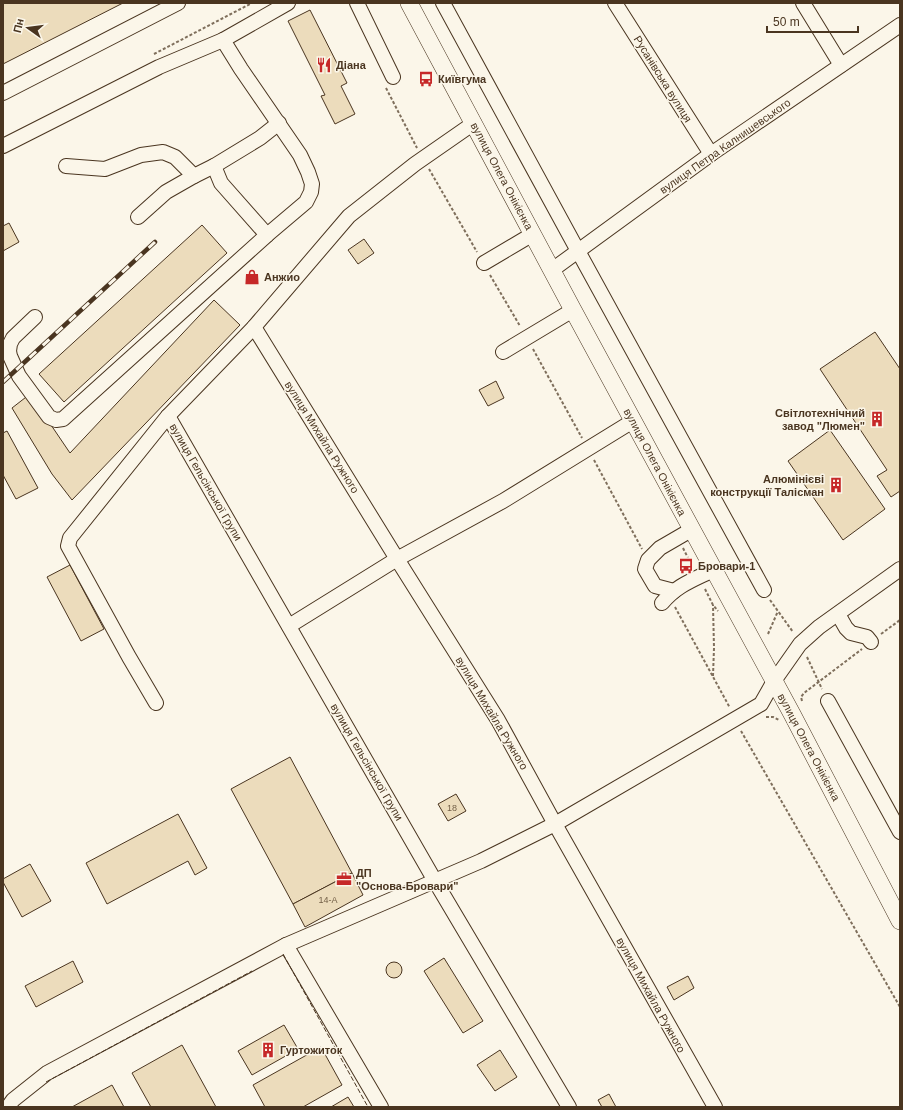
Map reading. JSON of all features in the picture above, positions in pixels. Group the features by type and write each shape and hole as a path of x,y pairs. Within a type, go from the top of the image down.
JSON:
{"main road":[{"name":"вулиця Олега Онікієнка","path":"409,3 691,530 792,714 900,921"}],"street":[{"path":"3,93 178,3"},
{"path":"3,146 159,67 223,40 288,3"},
{"path":"357,3 389,82"},
{"path":"443,3 764,590"},
{"name":"Русанівська вулиця","path":"615,3 711,154"},
{"path":"803,3 841,65"},
{"name":"вулиця Петра Калнишевського","path":"552,270 711,154 900,25"},
{"path":"35,317 13,338 8,350 20,376 49,417 56,420 63,419 267,235 306,202 311,192 312,184 300,155 223,40"},
{"path":"138,217 166,192 214,166 260,138 279,123"},
{"path":"156,703 68,546 70,538 168,416 254,327 349,216 422,158 474,123"},
{"path":"66,166 105,169 141,155 163,152 175,157 194,176"},
{"path":"214,166 221,183 267,235"},
{"path":"484,263 533,234"},
{"path":"503,352 573,310"},
{"name":"вулиця Михайла Ружного","path":"254,327 498,720 715,1107"},
{"name":"вулиця Гельсінської Групи","path":"168,416 435,881 569,1107"},
{"path":"289,626 397,558 503,501 633,421"},
{"path":"691,530 660,548 648,560 645,569 655,586 668,596 678,588 713,570"},
{"path":"8,1107 13,1100 46,1073 286,945 481,861 555,824 761,704 774,681 800,644 819,628 900,569"},
{"path":"838,614 846,628 851,633 867,637 871,642"},
{"path":"828,701 900,832"},
{"path":"286,945 381,1107"}],"path":[{"path":"389,82 422,158 527,338 648,560"},
{"path":"764,590 794,634"},
{"path":"668,596 731,711"},
{"path":"713,604 713,677"},
{"path":"768,634 778,611"},
{"path":"802,703 804,693 900,620"},
{"path":"806,656 828,701"},
{"path":"762,717 773,717 780,721"},
{"path":"739,728 900,1007"}],"building":[{"path":"3,3 123,3 3,64"},
{"name":"Діана","path":"310,10 347,83 341,86 355,114 335,124 321,96 325,95 288,21"},
{"path":"9,223 19,242 3,251 3,226"},
{"path":"202,225 227,253 64,402 39,374"},
{"path":"364,239 374,253 358,264 348,250"},
{"path":"214,300 240,325 72,500 52,474 12,408 30,394 70,453"},
{"name":"Світлотехнічний завод \"Люмен\"","path":"875,332 900,369 900,491 891,497 877,476 887,470 820,369"},
{"path":"496,381 504,398 488,406 479,390"},
{"name":"Алюмінієві конструкції Талісман","path":"830,430 885,509 843,540 788,461"},
{"path":"7,431 38,488 16,499 3,475 3,433"},
{"path":"70,565 104,629 81,641 47,577"},
{"path":"290,757 352,873 293,904 231,789"},
{"path":"456,794 466,811 448,821 438,804"},
{"path":"178,814 207,868 195,875 188,861 107,904 86,863"},
{"path":"30,864 51,901 22,917 3,882 3,879"},
{"path":"352,873 363,895 305,927 293,904"},
{"path":"444,958 483,1021 463,1033 424,971"},
{"path":"73,961 83,982 36,1007 25,986"},
{"path":"391,962 397,962 402,967 400,976 397,978 391,978 386,973 386,967"},
{"path":"688,976 694,988 674,1000 667,987"},
{"name":"Гуртожиток","path":"284,1025 298,1049 252,1075 238,1051"},
{"path":"182,1045 216,1107 151,1107 132,1073"},
{"path":"321,1047 342,1085 303,1107 265,1107 253,1085"},
{"path":"500,1050 517,1077 495,1091 477,1065"},
{"path":"112,1085 124,1107 72,1107"},
{"path":"609,1094 616,1107 602,1107 598,1100"},
{"path":"348,1097 354,1107 331,1107"}],"railway":[{"path":"3,382 155,242"}],"fence":[{"path":"283,954 368,1107"},
{"path":"46,1082 252,971"}],"place":[{"name":"Діана","path":"324,65"},
{"name":"Київгума","path":"426,79"},
{"name":"Анжио","path":"252,277"},
{"name":"Світлотехнічний завод \"Люмен\"","path":"877,419"},
{"name":"Алюмінієві конструкції Талісман","path":"836,485"},
{"name":"Бровари-1","path":"686,566"},
{"name":"ДП \"Основа-Бровари\"","path":"344,879"},
{"name":"Гуртожиток","path":"268,1050"}]}
